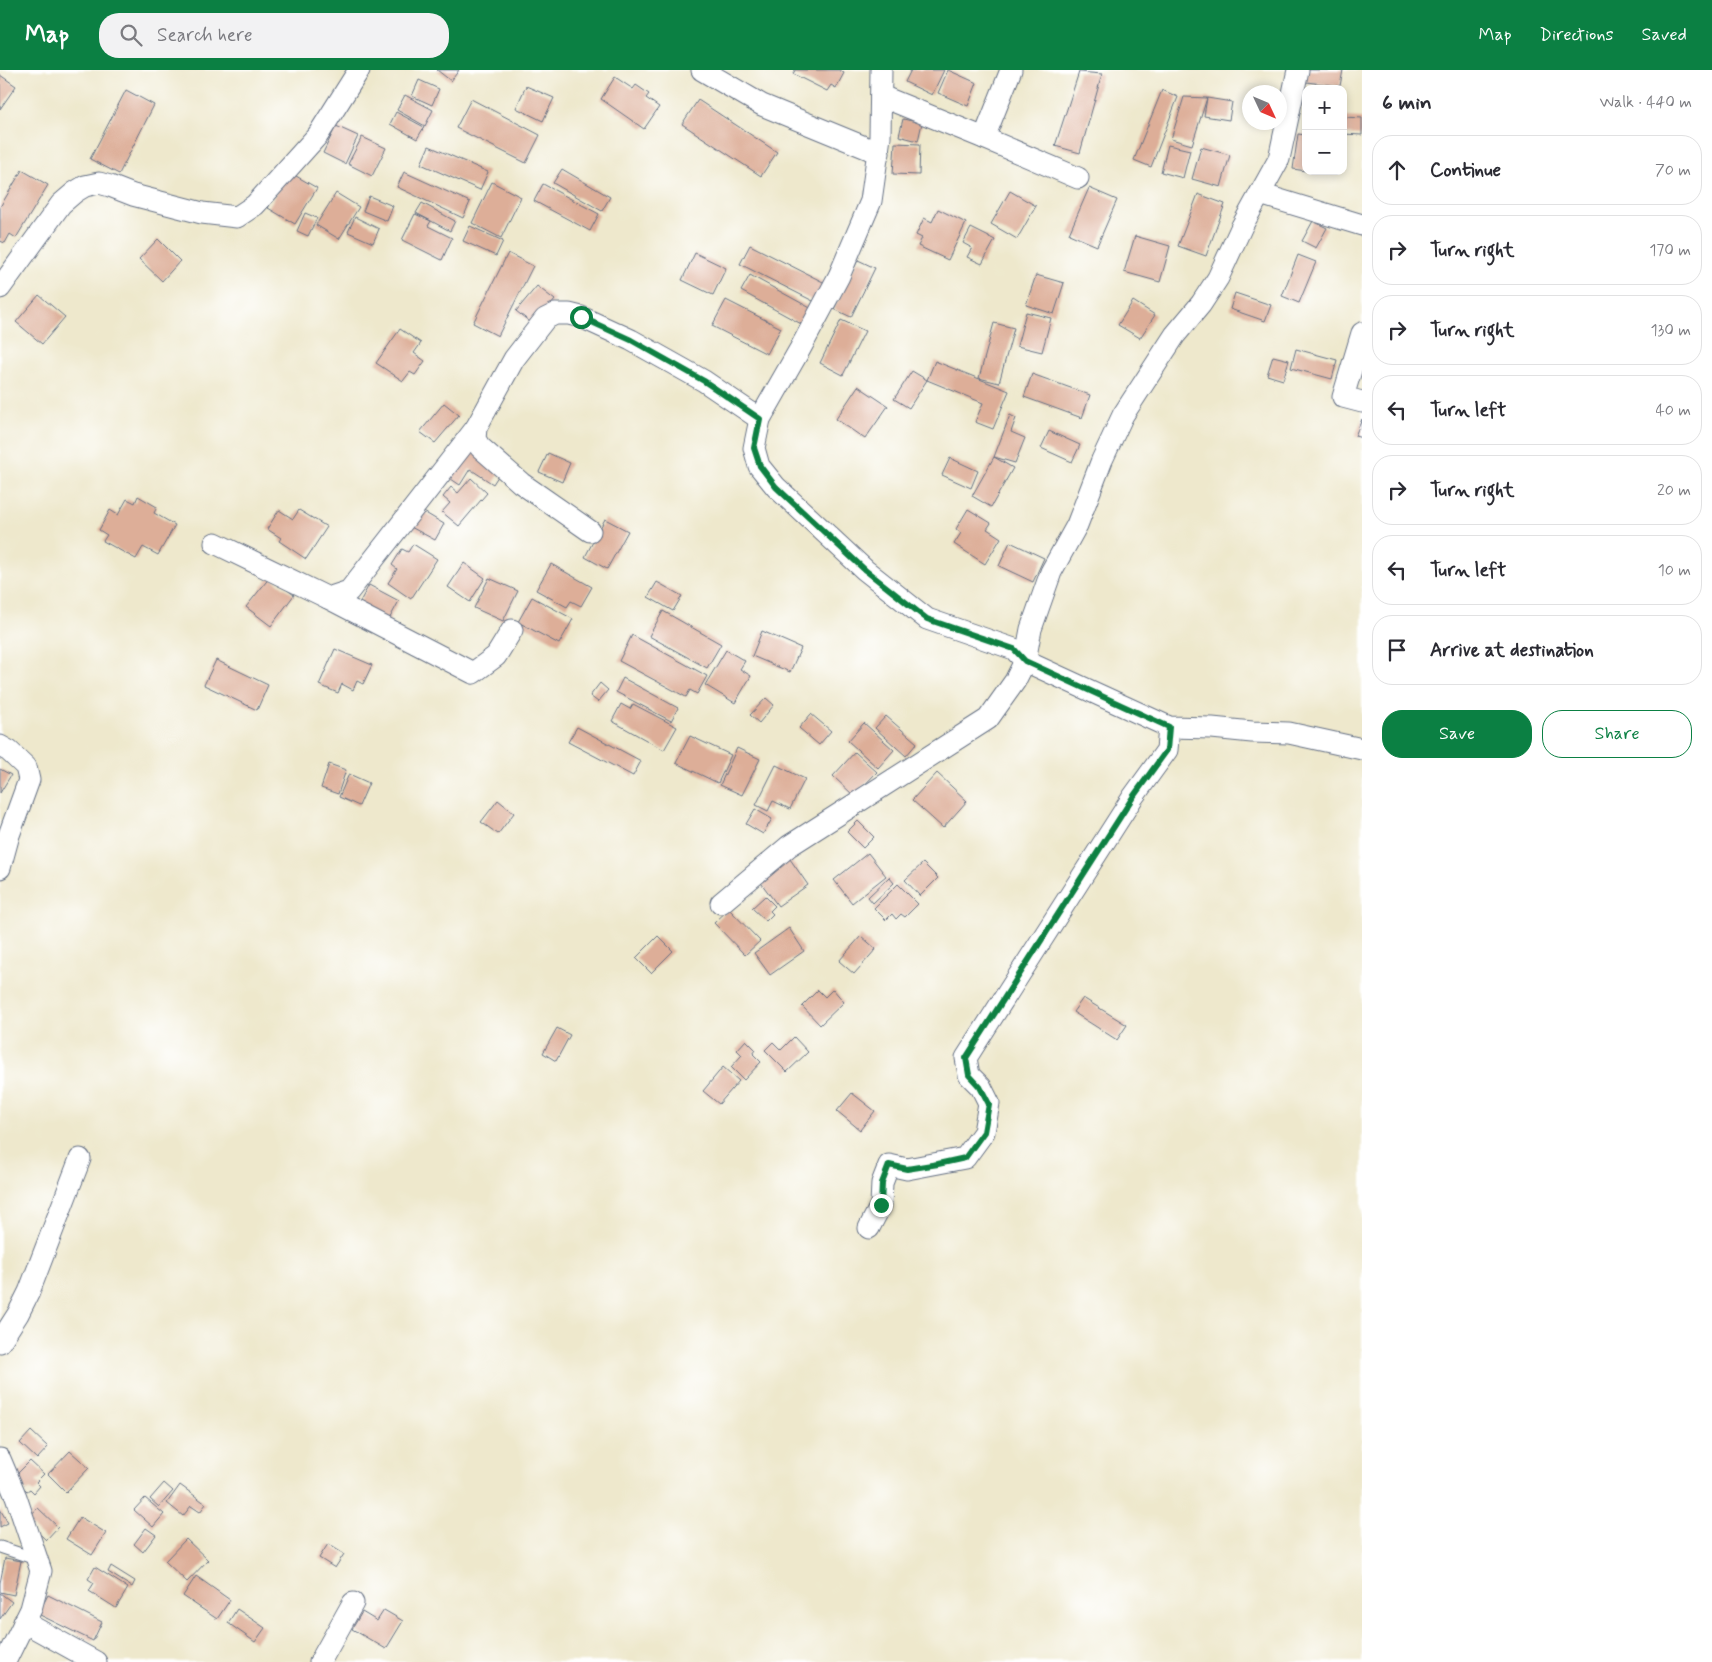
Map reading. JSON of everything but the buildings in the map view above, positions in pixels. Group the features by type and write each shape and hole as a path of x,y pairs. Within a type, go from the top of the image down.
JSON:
{"street":[{"path":"0,288 61,204 85,186 99,183 133,195 202,214 237,217 255,205 318,135 359,70"},
{"path":"702,70 762,104 879,153"},
{"path":"882,70 879,153 871,201 839,276 760,419 754,448 760,466 776,487 865,570 927,619 1014,649 1025,661 1169,727 1289,733 1362,749"},
{"path":"984,138 1012,70"},
{"path":"721,902 789,846 988,719 1015,681 1025,661 1031,629 1051,572 1077,525 1102,460 1123,415 1175,335 1201,304 1218,278 1242,226 1279,160 1298,70"},
{"path":"880,96 1078,178"},
{"path":"1260,194 1362,224"},
{"path":"328,598 349,591 476,428 514,359 544,319 555,314 569,314 581,317 631,340 704,381 760,419"},
{"path":"1362,333 1343,398 1362,402"},
{"path":"476,428 475,439 480,446 521,484 590,531"},
{"path":"216,543 473,673 496,656 512,630"},
{"path":"869,1228 881,1205 882,1183 889,1165 907,1169 965,1158 984,1132 989,1104 980,1087 969,1075 966,1058 1133,797 1167,750 1169,727"},
{"path":"0,746 26,767 28,780 0,868"},
{"path":"0,1342 18,1314 29,1292 80,1159"},
{"path":"0,1459 16,1497 41,1571 31,1609 5,1662"},
{"path":"320,1662 353,1603"},
{"path":"24,1622 96,1662"}],"lane":[{"path":"0,1547 36,1559"}],"route":[{"path":"581,317 631,340 704,381 760,419 754,448 760,466 776,487 865,570 927,619 1014,649 1025,661 1169,727 1167,750 1133,797 966,1058 969,1075 980,1087 989,1104 984,1132 965,1158 907,1169 889,1165 882,1183 881,1205"}]}
